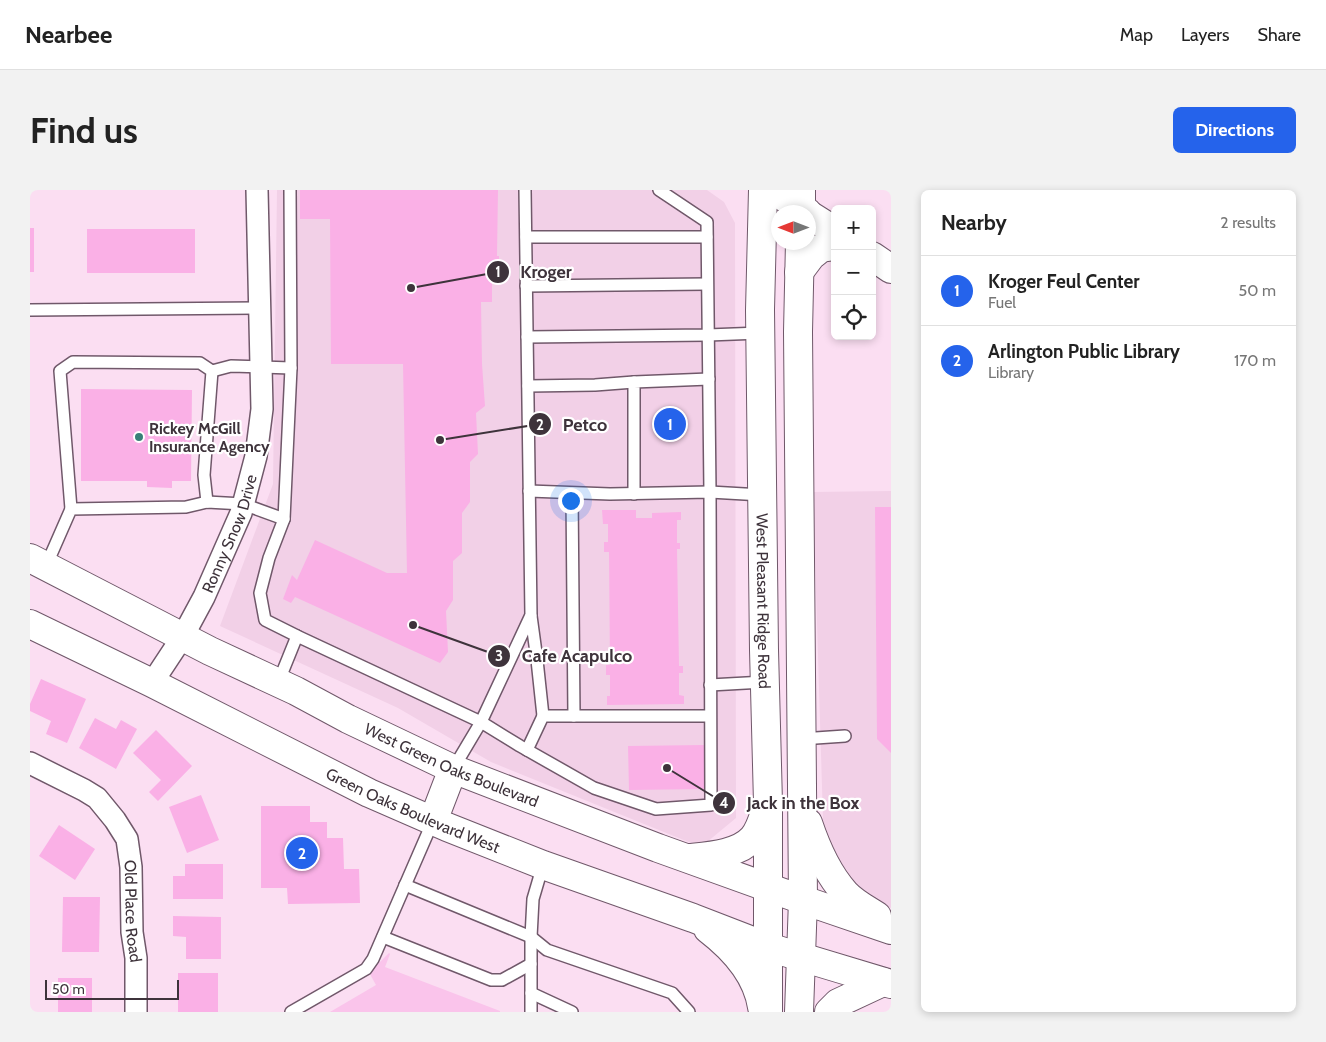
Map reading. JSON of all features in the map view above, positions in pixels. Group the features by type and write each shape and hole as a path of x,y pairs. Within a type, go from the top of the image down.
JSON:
{"main road":[{"name":"West Pleasant Ridge Road","path":"763,190 760,333 768,802 768,1012"},
{"path":"773,190 800,205"},
{"path":"816,216 831,228"},
{"path":"799,272 811,256 821,248 831,247"},
{"path":"798,1012 807,958 803,900 798,332 800,250"},
{"path":"876,259 891,268"},
{"path":"762,495 800,505"},
{"name":"West Green Oaks Boulevard","path":"38,562 210,651 453,769 689,859 891,930"},
{"name":"Green Oaks Boulevard West","path":"30,624 152,683 369,793 433,821 543,865 693,918 768,947 807,958"},
{"path":"433,821 453,769"},
{"path":"802,800 814,844 830,873 845,894 891,924"},
{"path":"689,859 717,855 736,849 753,838 761,825 768,802"},
{"path":"693,918 723,941 739,958 754,980 763,1012"},
{"path":"807,958 887,983"},
{"path":"829,1012 838,1003 887,983"}],"street":[{"name":"Ronny Snow Drive","path":"152,683 183,636 204,597 241,513 256,456 262,409 257,190"},
{"name":"Old Place Road","path":"30,763 97,798 115,820 127,839 131,867 132,932 136,958 136,1012"}],"lane":[{"path":"290,190 291,368 284,519 269,558 260,593 265,620 481,722 594,788 656,808 711,805 707,222 659,190"},
{"path":"525,190 531,616 543,716 527,750"},
{"path":"526,237 707,237"},
{"path":"526,286 707,284"},
{"path":"30,310 260,308"},
{"path":"527,338 708,336 760,333"},
{"path":"38,562 71,509 60,371 74,362 200,363 212,371 231,366 291,368"},
{"path":"207,502 204,475 212,371"},
{"path":"528,386 596,386 634,382 709,379"},
{"path":"634,382 634,494"},
{"path":"529,491 634,494 710,492 762,495"},
{"path":"572,493 574,716"},
{"path":"71,509 186,507 207,502 244,504 284,519"},
{"path":"453,769 481,722 531,616"},
{"path":"278,683 297,636"},
{"path":"710,685 765,682"},
{"path":"543,716 710,716"},
{"path":"802,739 845,736"},
{"path":"291,1012 366,969 383,937 433,821"},
{"path":"531,1012 533,899 543,865"},
{"path":"405,885 531,937 547,950 672,993 689,1012"},
{"path":"383,937 491,980 502,980 531,964"},
{"path":"531,993 572,1012"}],"shaded area":[{"path":"277,190 707,190 724,202 735,223 736,818 701,847 491,762 398,708 220,626 273,484"},
{"path":"891,491 891,908 877,902 860,889 842,870 825,833 823,819 813,492"},
{"path":"389,953 385,967 500,1012 330,1012 376,985 370,972"}],"building":[{"path":"300,190 498,190 497,256 499,256 499,275 492,275 492,302 481,302 485,406 476,413 478,454 470,462 470,502 462,513 462,553 453,561 453,600 446,611 448,652 440,663 295,597 291,603 283,599 292,575 297,580 315,540 387,573 407,573 403,364 331,364 330,219 300,219"},
{"path":"30,228 34,228 34,272 30,272"},
{"path":"87,229 195,229 195,273 87,273"},
{"path":"81,389 192,390 191,481 172,481 172,488 147,487 147,481 81,481"},
{"path":"875,507 891,507 891,753 877,739"},
{"path":"602,510 636,510 636,518 652,518 652,513 681,512 681,520 677,520 677,543 680,543 680,549 677,549 679,666 683,666 683,673 679,673 679,695 684,696 684,704 607,705 607,696 610,696 610,675 606,675 606,665 610,665 609,552 604,552 604,542 608,542 608,524 603,524"},
{"path":"41,679 86,699 67,743 46,734 51,721 30,711 30,704"},
{"path":"95,718 116,729 121,720 137,729 116,769 79,748"},
{"path":"156,730 192,766 158,801 149,792 161,780 133,753"},
{"path":"705,745 705,789 629,790 628,746"},
{"path":"201,795 219,840 187,853 169,807"},
{"path":"261,806 310,806 310,822 327,822 327,838 343,838 344,869 359,869 360,903 288,904 287,888 261,888"},
{"path":"59,825 95,849 75,880 39,856"},
{"path":"185,864 223,864 223,899 173,899 173,876 185,876"},
{"path":"63,897 100,897 99,952 62,952"},
{"path":"173,916 221,917 221,959 186,959 186,937 173,936"},
{"path":"178,973 218,973 218,1012 178,1012"},
{"path":"58,978 92,978 92,1012 58,1012"}],"place":[{"name":"Kroger","path":"411,288"},
{"name":"Kroger Feul Center","path":"670,424"},
{"name":"Rickey McGill Insurance Agency","path":"139,437"},
{"name":"Petco","path":"440,440"},
{"name":"Cafe Acapulco","path":"413,625"},
{"name":"Jack in the Box","path":"667,768"},
{"name":"Arlington Public Library","path":"302,853"}]}
